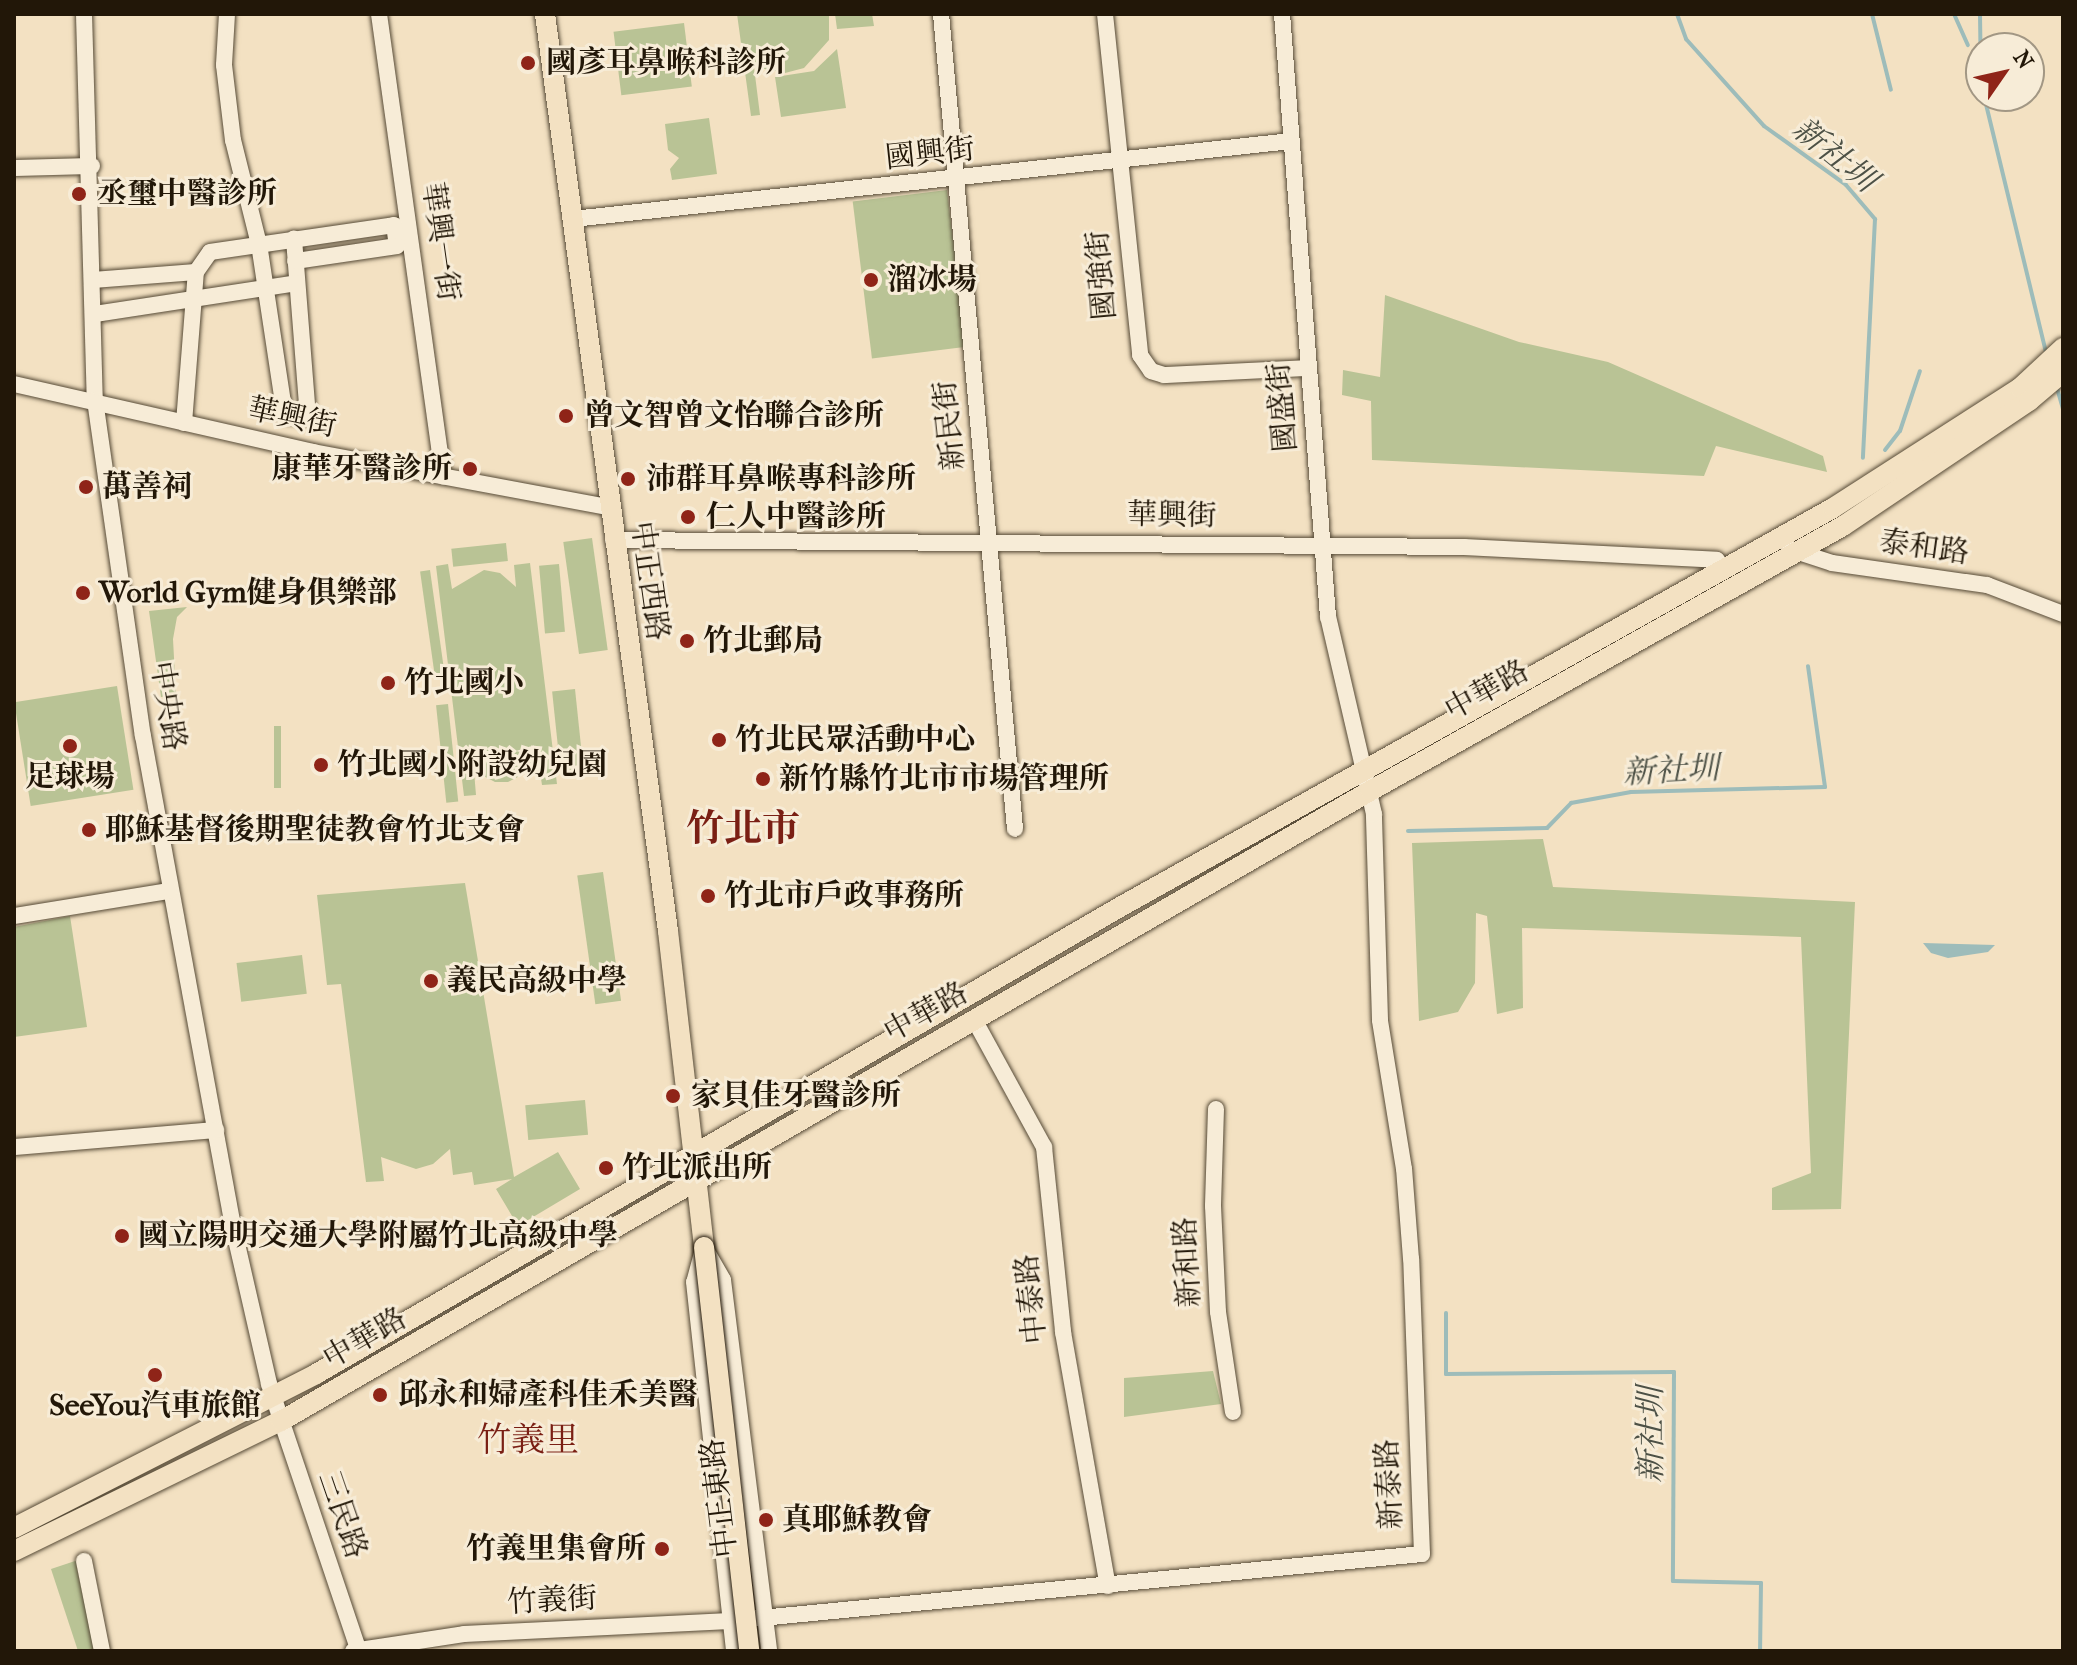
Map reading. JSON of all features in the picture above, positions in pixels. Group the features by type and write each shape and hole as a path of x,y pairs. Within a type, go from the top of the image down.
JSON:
{"main road":[{"name":"中正西路","path":"545,14 607,507 698,1178"},
{"path":"2042,380 2062,348"},
{"path":"2042,380 2063,372"},
{"name":"中華路","path":"15,1550 281,1421 975,1021 1787,545 1849,498 2042,380"},
{"name":"中華路","path":"14,1528 273,1398 1365,769 1724,571 1858,517 1893,496 2042,380"},
{"name":"中正東路","path":"698,1178 704,1247"},
{"path":"704,1247 749,1651"}],"street":[{"name":"中央路","path":"84,14 92,166 95,400 169,891 273,1398"},
{"path":"227,14 224,65 233,140 259,244 285,415 308,417 294,239"},
{"name":"華興一街","path":"379,14 443,477"},
{"name":"新民街","path":"941,14 953,181 1015,829"},
{"name":"國強街","path":"1105,14 1135,334 1151,371 1307,368"},
{"name":"國盛街","path":"1282,14 1328,617 1370,791"},
{"name":"國興街","path":"573,219 953,181 1291,141"},
{"path":"14,168 92,166"},
{"path":"184,423 196,272 210,252 394,225 397,246 295,261"},
{"path":"93,280 196,272"},
{"path":"95,314 297,283"},
{"name":"華興街","path":"14,384 294,447 607,507"},
{"path":"294,447 297,416"},
{"name":"華興街","path":"613,540 1324,546 1701,559 1717,560 1724,571"},
{"name":"泰和路","path":"1787,545 1987,585 2063,614"},
{"name":"新泰路","path":"760,1618 1422,1554 1411,1259 1404,1169 1380,1020 1370,791"},
{"path":"14,916 169,891"},
{"name":"中泰路","path":"975,1021 1044,1147 1065,1346 1108,1586"},
{"name":"新和路","path":"1216,1109 1213,1206 1218,1312 1233,1412"},
{"path":"14,1147 216,1130"},
{"name":"中正東路","path":"704,1247 723,1280 760,1618 769,1651"},
{"name":"中正東路","path":"704,1247 694,1282 734,1651"},
{"name":"三民路","path":"273,1398 357,1650"},
{"path":"84,1561 102,1651"},
{"name":"竹義街","path":"357,1650 464,1634 760,1618"}],"green space":[{"path":"737,14 829,14 829,40 804,68 785,73 754,67 760,115 751,116"},
{"path":"835,14 872,14 874,26 837,29"},
{"path":"684,23 692,87 621,95 614,32"},
{"path":"837,49 846,108 781,117 775,77 814,71"},
{"path":"709,118 717,174 672,180 670,169 679,158 668,150 665,124"},
{"path":"947,190 966,347 872,358 853,202"},
{"path":"1385,295 1519,342 1608,362 1823,456 1827,472 1716,446 1704,476 1372,460 1371,401 1342,395 1343,370 1380,377"},
{"path":"592,538 608,650 579,654 563,542"},
{"path":"506,543 508,561 453,567 451,549"},
{"path":"530,563 557,784 542,785 539,766 508,782 495,782 474,771 476,795 464,796 436,566 448,564 452,589 484,570 500,573 516,587 514,565"},
{"path":"559,564 565,632 545,633 539,566"},
{"path":"430,570 445,675 435,676 420,571"},
{"path":"187,607 177,617 173,639 176,695 161,697 149,611"},
{"name":"足球場","path":"117,686 133,790 31,806 14,702"},
{"path":"575,689 583,769 560,771 552,691"},
{"path":"448,704 458,801 446,803 436,705"},
{"path":"274,726 281,726 281,788 274,788"},
{"path":"1543,839 1553,887 1855,902 1841,1209 1772,1210 1772,1188 1811,1173 1801,937 1522,928 1523,1008 1497,1014 1487,916 1476,913 1475,983 1458,1012 1419,1021 1412,843"},
{"path":"603,872 621,1001 595,1004 577,876"},
{"path":"465,883 514,1177 558,1152 580,1189 518,1226 496,1189 512,1179 474,1185 472,1172 453,1175 450,1149 433,1164 416,1169 381,1157 384,1181 366,1182 341,984 327,985 317,895"},
{"path":"70,916 87,1027 14,1037 14,927"},
{"path":"302,955 307,994 241,1002 236,963"},
{"path":"585,1100 588,1135 528,1140 525,1105"},
{"path":"1213,1371 1221,1404 1124,1417 1124,1378"},
{"path":"78,1560 95,1651 78,1651 51,1569"}],"water":[{"path":"1923,943 1995,945 1988,952 1948,958 1931,953"}],"waterway":[{"name":"新社圳","path":"1677,14 1686,39 1764,126 1846,185 1875,219 1863,458"},
{"path":"1872,14 1891,90"},
{"name":"新社圳","path":"1954,14 1965,38"},
{"path":"1980,14 1980,32"},
{"path":"1988,112 2046,353"},
{"path":"1885,450 1900,431 1920,371"},
{"path":"2057,388 2063,409"},
{"name":"新社圳","path":"1408,831 1547,828 1571,803 1631,792 1825,787 1808,666"},
{"name":"新社圳","path":"1446,1313 1446,1374 1674,1372 1673,1581 1761,1583 1760,1651"}],"place":[{"name":"國彥耳鼻喉科診所","path":"528,63"},
{"name":"丞璽中醫診所","path":"79,194"},
{"name":"溜冰場","path":"871,280"},
{"name":"曾文智曾文怡聯合診所","path":"566,416"},
{"name":"康華牙醫診所","path":"470,469"},
{"name":"沛群耳鼻喉專科診所","path":"628,479"},
{"name":"萬善祠","path":"86,487"},
{"name":"仁人中醫診所","path":"688,517"},
{"name":"World Gym健身俱樂部","path":"83,593"},
{"name":"竹北郵局","path":"687,641"},
{"name":"竹北國小","path":"388,683"},
{"name":"竹北民眾活動中心","path":"719,740"},
{"name":"足球場","path":"70,746"},
{"name":"竹北國小附設幼兒園","path":"321,765"},
{"name":"新竹縣竹北市市場管理所","path":"763,779"},
{"name":"耶穌基督後期聖徒教會竹北支會","path":"89,830"},
{"name":"竹北市戶政事務所","path":"708,896"},
{"name":"義民高級中學","path":"431,981"},
{"name":"家貝佳牙醫診所","path":"673,1096"},
{"name":"竹北派出所","path":"606,1168"},
{"name":"國立陽明交通大學附屬竹北高級中學","path":"122,1236"},
{"name":"SeeYou汽車旅館","path":"155,1375"},
{"name":"邱永和婦產科佳禾美醫","path":"380,1395"},
{"name":"真耶穌教會","path":"766,1520"},
{"name":"竹義里集會所","path":"662,1549"}],"district":[{"name":"竹北市","path":"743,829"},
{"name":"竹義里","path":"528,1441"}]}
